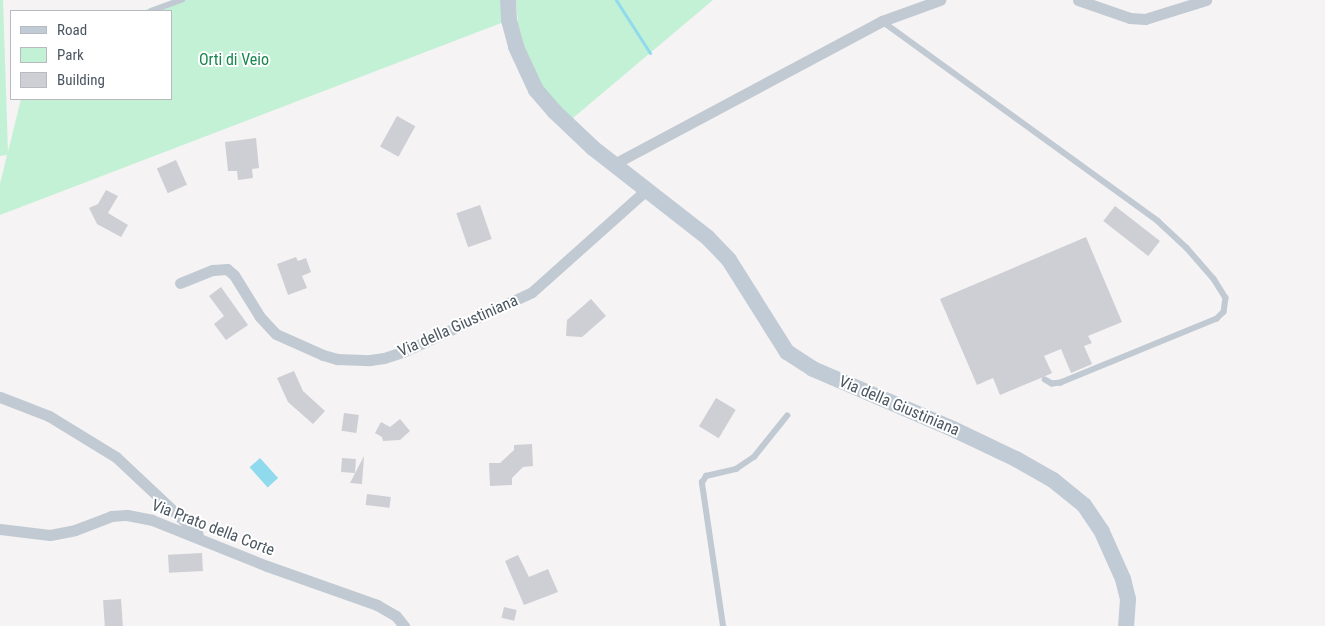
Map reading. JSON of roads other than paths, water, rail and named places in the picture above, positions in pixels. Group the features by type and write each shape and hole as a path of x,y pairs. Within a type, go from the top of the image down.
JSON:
{"street":[{"name":"Via della Giustiniana","path":"508,0 509,20 516,47 536,90 567,123 614,164 708,238 729,260 781,343 796,359 813,369 953,429 1016,459 1053,480 1077,499 1095,519 1119,569 1128,599 1126,626"},
{"path":"614,164 882,22 940,0"},
{"path":"1078,0 1130,18 1145,19 1206,0"},
{"name":"Via della Giustiniana","path":"180,283 213,270 227,269 234,275 269,328 283,337 337,359 361,360 384,358 403,352 532,292 647,189"},
{"path":"0,397 49,416 116,457 190,527 213,546"},
{"name":"Via Prato della Corte","path":"0,530 50,535 83,527 111,516 127,515 166,524 213,546 377,605 396,616 404,626"}],"lane":[{"path":"154,10 182,0"},
{"path":"882,22 1158,221 1187,248 1214,278 1226,298 1224,312 1217,318 1061,383 1052,384 1045,380"},
{"path":"723,626 702,484 706,476 736,469 754,457 788,416"}],"water":[{"path":"260,458 278,478 268,487 250,467"}],"waterway":[{"path":"616,0 650,53"}],"park label":[{"name":"Orti di Veio","path":"234,60"}]}
